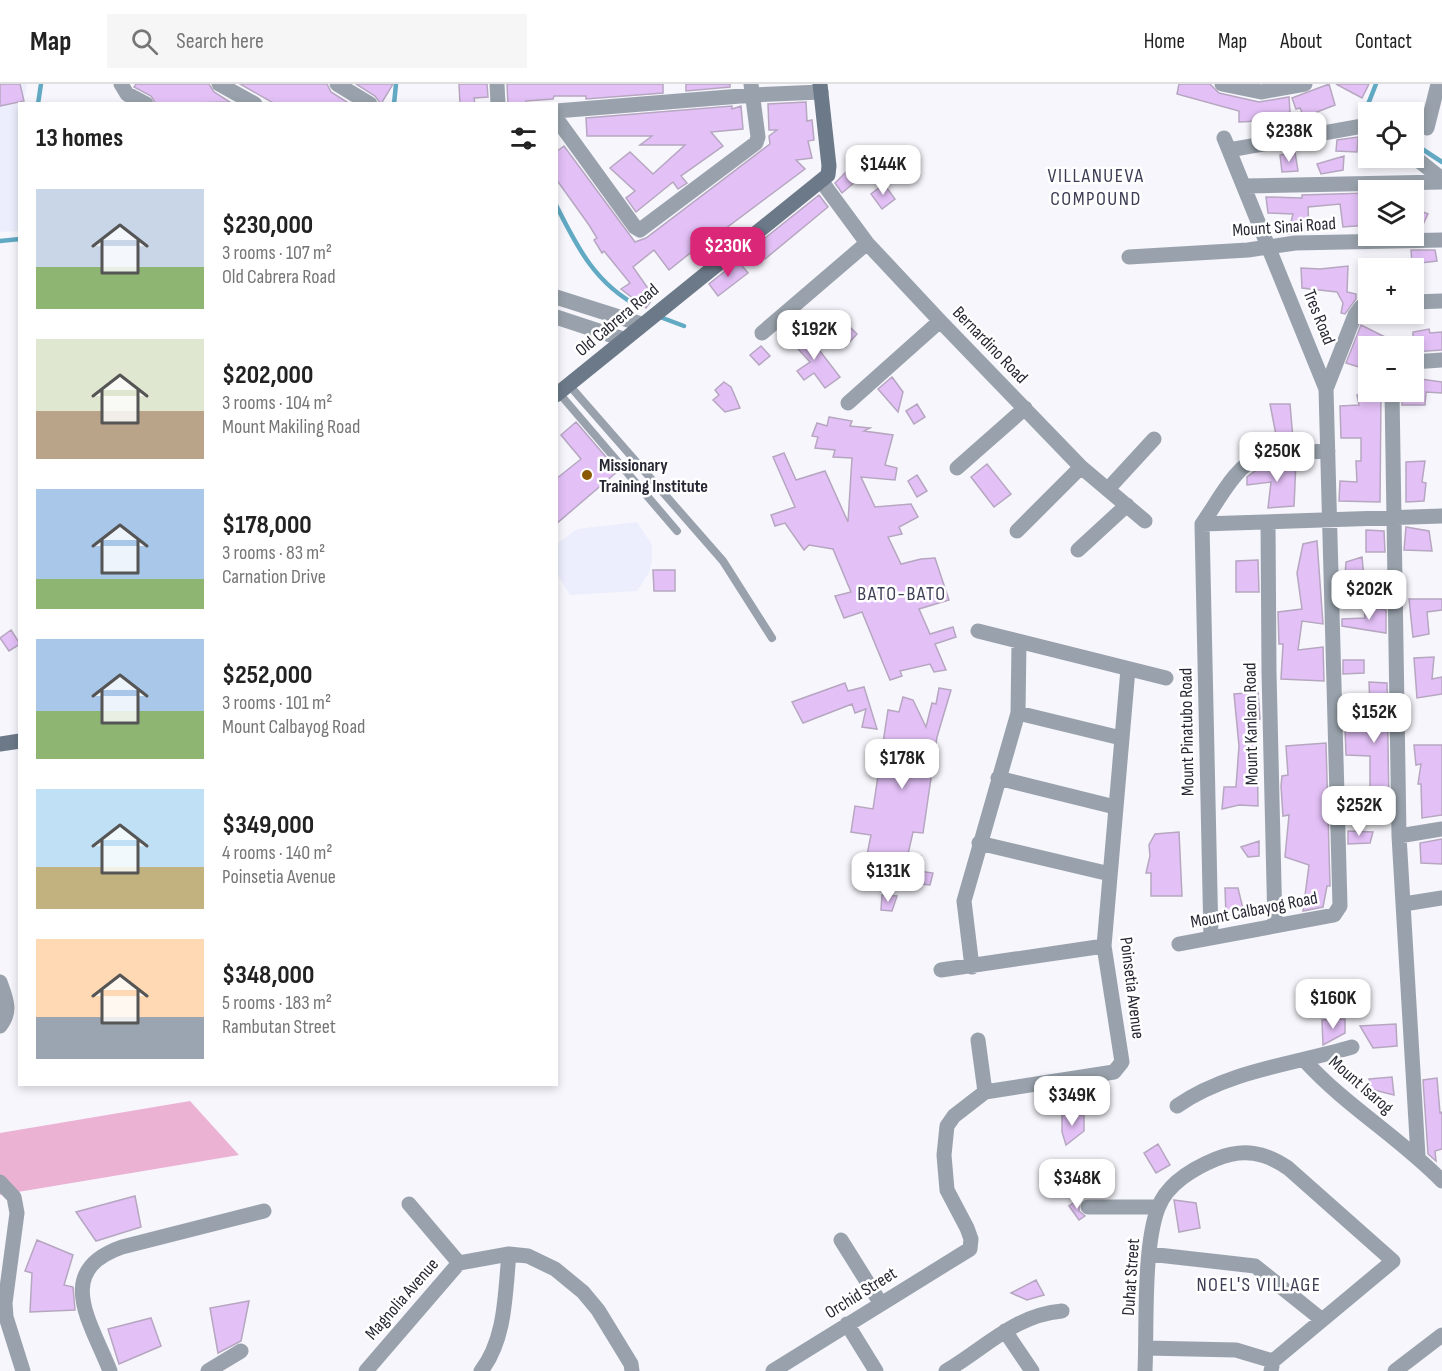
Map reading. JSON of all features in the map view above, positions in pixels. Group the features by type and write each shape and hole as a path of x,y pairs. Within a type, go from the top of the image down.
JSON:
{"street":[{"path":"122,84 127,94 142,102"},
{"path":"219,84 251,102"},
{"path":"497,84 498,102"},
{"path":"1222,84 1246,87 1261,92 1305,84"},
{"path":"1427,128 1438,84"},
{"path":"342,85 367,102"},
{"path":"558,111 752,89 821,88 830,166 828,175 822,182"},
{"path":"558,121 635,227 640,230 646,228 756,143 758,137 752,89"},
{"name":"Tres Road","path":"1330,520 1326,389 1227,144 1358,126"},
{"path":"1424,165 1442,180"},
{"path":"1245,186 1442,180"},
{"name":"Bernardino Road","path":"822,182 867,243 940,321 1081,467 1145,521"},
{"name":"Old Cabrera Road","path":"562,391 641,324 822,182"},
{"name":"Mount Sinai Road","path":"1130,256 1270,247 1295,243 1442,240"},
{"path":"762,333 867,243"},
{"path":"558,298 641,324"},
{"path":"1424,302 1442,301"},
{"path":"1326,389 1358,311"},
{"path":"558,318 623,339"},
{"path":"848,403 940,321"},
{"path":"1424,361 1442,360"},
{"path":"1392,402 1396,518 1399,836 1418,1156"},
{"path":"957,468 1025,408"},
{"path":"1108,489 1154,439"},
{"path":"1202,524 1243,467 1253,458 1262,454 1328,452"},
{"path":"1017,531 1081,467"},
{"path":"1078,550 1127,506"},
{"path":"1202,524 1442,516"},
{"name":"Mount Calbayog Road","path":"1179,944 1334,915 1340,906 1330,520"},
{"name":"Mount Kanlaon Road","path":"1268,522 1275,926"},
{"name":"Mount Pinatubo Road","path":"1202,524 1211,939"},
{"path":"978,631 1166,678"},
{"path":"972,967 964,901 1018,713 1019,642"},
{"name":"Poinsetia Avenue","path":"970,1249 971,1239 968,1228 946,1190 944,1155 947,1126 954,1116 985,1092 1114,1072 1122,1062 1104,946 1120,738 1128,669"},
{"path":"1018,713 1120,738"},
{"path":"0,744 18,741"},
{"path":"998,778 1115,807"},
{"path":"1399,836 1442,829"},
{"path":"980,843 1110,874"},
{"path":"1404,904 1442,898"},
{"path":"941,970 1104,946"},
{"path":"0,982 8,1007 3,1022"},
{"path":"978,1040 985,1092"},
{"path":"1305,1060 1352,1047"},
{"name":"Mount Isarog","path":"1177,1107 1200,1093 1227,1082 1268,1067 1305,1060 1330,1088 1418,1156 1442,1181"},
{"name":"Duhat Street","path":"1145,1371 1149,1254 1158,1207 1170,1189 1197,1167 1231,1153 1252,1152 1272,1157 1288,1168 1393,1261 1321,1319"},
{"path":"0,1182 14,1197 17,1213 5,1303 6,1317 23,1371"},
{"path":"409,1204 459,1263"},
{"path":"1088,1207 1158,1207"},
{"path":"110,1371 82,1298 81,1281 90,1264 102,1254 122,1247 264,1211"},
{"path":"841,1240 881,1304"},
{"name":"Orchid Street","path":"773,1371 970,1249"},
{"path":"481,1371 494,1347 502,1323 509,1254"},
{"name":"Magnolia Avenue","path":"366,1371 459,1263 509,1254 528,1256 555,1269 583,1292 609,1328 631,1364 632,1371"},
{"path":"1146,1348 1236,1350 1272,1366 1321,1319 1255,1266 1149,1254"},
{"path":"954,1369 1005,1331 1042,1313 1062,1311"},
{"path":"847,1324 876,1371"},
{"path":"1005,1331 1032,1371"},
{"path":"1395,1371 1442,1335"},
{"path":"208,1371 241,1351"}],"lane":[{"path":"562,391 677,531"},
{"path":"562,391 723,561 772,638"}],"shaded area":[{"path":"0,84 27,84 23,102 18,102 18,231 0,232"},
{"path":"637,522 652,545 652,560 649,573 637,591 570,595 558,576 558,543 577,529"},
{"path":"190,1101 239,1155 0,1195 0,1133"}],"building":[{"path":"0,84 20,84 24,101 0,106"},
{"path":"136,84 209,84 214,92 230,102 155,102 151,96 134,87"},
{"path":"240,84 327,84 331,92 347,102 272,102"},
{"path":"356,84 393,84 382,102"},
{"path":"459,84 487,84 488,97 474,98 475,102 460,102"},
{"path":"507,84 663,84 663,93 586,99 586,96 554,96 553,99 508,102"},
{"path":"686,84 730,84 730,87 686,91"},
{"path":"1179,84 1210,84 1219,93 1259,102 1289,97 1290,112 1260,121 1239,122 1239,111 1177,94"},
{"path":"1329,84 1335,105 1304,117 1300,108 1296,109 1292,98"},
{"path":"1336,84 1369,84 1362,98"},
{"path":"806,102 807,121 812,120 814,140 808,141 812,158 796,160 805,169 710,240 709,238 669,270 654,250 633,267 654,297 646,308 621,289 630,283 604,251 602,253 589,225 558,182 558,150 564,146 635,242 646,238 770,144 769,136 777,130 769,130 768,104"},
{"path":"732,106 732,109 741,106 743,129 711,132 723,146 681,176 687,183 678,189 673,182 636,212 626,198 635,191 610,168 630,152 653,174 685,145 640,145 652,136 587,136 586,118"},
{"path":"1358,137 1357,152 1336,151 1337,140"},
{"path":"1295,152 1298,171 1282,172 1280,155"},
{"path":"1344,156 1343,170 1321,174 1317,164"},
{"path":"846,172 855,182 842,193 835,183"},
{"path":"884,184 895,199 882,209 871,194"},
{"path":"1358,193 1358,226 1343,227 1340,204 1308,207 1309,230 1288,234 1293,214 1268,213 1266,197 1302,198 1302,195"},
{"path":"819,195 828,207 765,259 755,246"},
{"path":"1411,250 1435,250 1437,261 1424,263 1424,258 1412,258"},
{"path":"738,261 748,273 718,296 709,284"},
{"path":"1348,266 1347,292 1356,294 1356,299 1345,314 1341,313 1343,303 1337,292 1302,288 1301,268 1320,269"},
{"path":"842,319 857,334 845,347 829,332"},
{"path":"1361,325 1383,336 1358,336 1358,367 1346,363"},
{"path":"803,329 840,377 825,388 814,373 804,380 797,371 810,362 790,340"},
{"path":"1429,329 1430,333 1442,332 1442,350 1424,351 1424,336 1413,336 1413,332"},
{"path":"761,346 770,356 759,365 750,355"},
{"path":"892,377 903,392 898,412 878,389"},
{"path":"1424,380 1442,382 1442,393 1426,392 1425,405 1402,405 1402,402 1424,402"},
{"path":"724,382 731,387 740,408 725,412 713,400 719,395 715,390"},
{"path":"1358,402 1381,402 1380,502 1339,501 1340,481 1357,482 1356,461 1361,461 1361,438 1341,438 1340,406 1359,405"},
{"path":"917,404 925,417 914,424 906,411"},
{"path":"1270,404 1290,404 1293,439 1277,440"},
{"path":"829,417 852,421 850,426 870,428 864,431 893,435 885,465 897,468 895,480 861,477 875,507 911,504 918,517 899,527 902,534 888,537 901,564 935,558 949,600 919,609 930,634 953,627 956,637 935,644 946,670 934,672 930,664 900,671 902,676 890,680 862,612 844,618 835,596 851,592 833,549 809,545 804,550 785,523 775,526 771,515 795,507 773,457 784,453 796,480 825,471 848,522 852,458 833,457 835,450 815,448 818,437 812,436 817,423 827,426"},
{"name":"Missionary Training Institute","path":"576,422 618,471 558,522 558,477 581,459 561,435"},
{"path":"1425,461 1422,482 1426,483 1424,501 1406,502 1406,462"},
{"path":"1296,462 1294,506 1268,508 1271,482 1247,485 1247,477 1265,464 1269,463 1269,467"},
{"path":"987,464 1011,494 994,507 971,477"},
{"path":"917,475 927,491 917,497 908,481"},
{"path":"1406,527 1429,531 1432,551 1404,550"},
{"path":"1366,530 1384,531 1385,552 1366,552"},
{"path":"1317,541 1323,624 1302,621 1298,650 1323,647 1324,681 1281,679 1283,644 1279,644 1278,612 1302,609 1297,573 1303,544"},
{"path":"1362,557 1364,578 1345,576 1346,562"},
{"path":"1258,560 1259,592 1236,592 1236,561"},
{"path":"653,570 675,570 675,591 654,591"},
{"path":"1409,599 1442,599 1442,610 1427,612 1429,634 1413,637"},
{"path":"1364,607 1386,610 1386,633 1342,626 1342,619 1365,618"},
{"path":"11,630 18,641 18,645 9,651 0,638"},
{"path":"1434,657 1432,679 1442,677 1442,694 1417,698 1414,658"},
{"path":"1343,660 1364,660 1364,673 1343,674"},
{"path":"1369,682 1387,683 1389,806 1370,803 1370,756 1346,755 1345,727 1371,730"},
{"path":"845,683 848,691 864,687 877,729 862,727 866,709 855,713 852,704 803,723 792,702"},
{"path":"939,688 951,690 937,737 923,833 913,832 908,854 921,856 919,871 933,873 930,885 893,881 895,870 865,865 871,835 851,832 855,806 873,809 888,710 899,712 903,697 913,700 926,727 932,703 936,704"},
{"path":"1258,692 1260,719 1253,720 1257,742 1258,806 1239,805 1222,809 1224,787 1236,787 1239,746 1234,694"},
{"path":"1326,743 1330,886 1327,886 1323,907 1303,911 1309,865 1285,857 1289,815 1283,816 1281,786 1282,776 1288,775 1286,746"},
{"path":"1414,745 1442,745 1442,815 1422,818 1421,784 1418,784 1421,764 1416,765"},
{"path":"1348,831 1373,832 1370,843 1348,844"},
{"path":"1179,832 1182,896 1151,896 1151,873 1146,873 1150,856 1149,845 1155,834"},
{"path":"1442,839 1442,864 1421,863 1420,843"},
{"path":"1259,841 1259,856 1248,857 1241,847"},
{"path":"1225,888 1238,888 1244,913 1226,915"},
{"path":"882,895 897,896 892,911 881,910"},
{"path":"1345,1019 1345,1033 1323,1045 1322,1020"},
{"path":"1396,1024 1397,1046 1373,1048 1360,1026"},
{"path":"1392,1077 1394,1095 1370,1089 1369,1079"},
{"path":"1437,1078 1440,1113 1442,1112 1442,1149 1435,1151 1436,1161 1428,1154 1423,1080"},
{"path":"1062,1115 1084,1115 1084,1131 1066,1145 1062,1132"},
{"path":"1158,1144 1170,1165 1156,1173 1144,1153"},
{"path":"135,1196 141,1227 96,1241 76,1212"},
{"path":"1079,1199 1079,1211 1085,1216 1079,1220 1069,1206"},
{"path":"1174,1200 1196,1203 1200,1228 1179,1232"},
{"path":"37,1240 73,1255 64,1285 73,1287 75,1310 30,1312 32,1273 25,1271"},
{"path":"1036,1280 1044,1295 1027,1300 1011,1293"},
{"path":"249,1301 241,1341 218,1353 210,1308"},
{"path":"151,1318 161,1346 119,1364 108,1329"}],"waterway":[{"path":"38,102 41,84"},
{"path":"394,102 396,84"},
{"path":"1369,102 1376,84"},
{"path":"1424,150 1442,162"},
{"path":"558,209 589,264 611,288 640,307"},
{"path":"0,241 18,239"},
{"path":"660,317 684,326"}],"place":[{"name":"Missionary Training Institute","path":"587,475"}],"district":[{"name":"VILLANUEVA COMPOUND","path":"1096,188"},
{"name":"BATO-BATO","path":"902,594"},
{"name":"NOEL'S VILLAGE","path":"1259,1285"}]}
